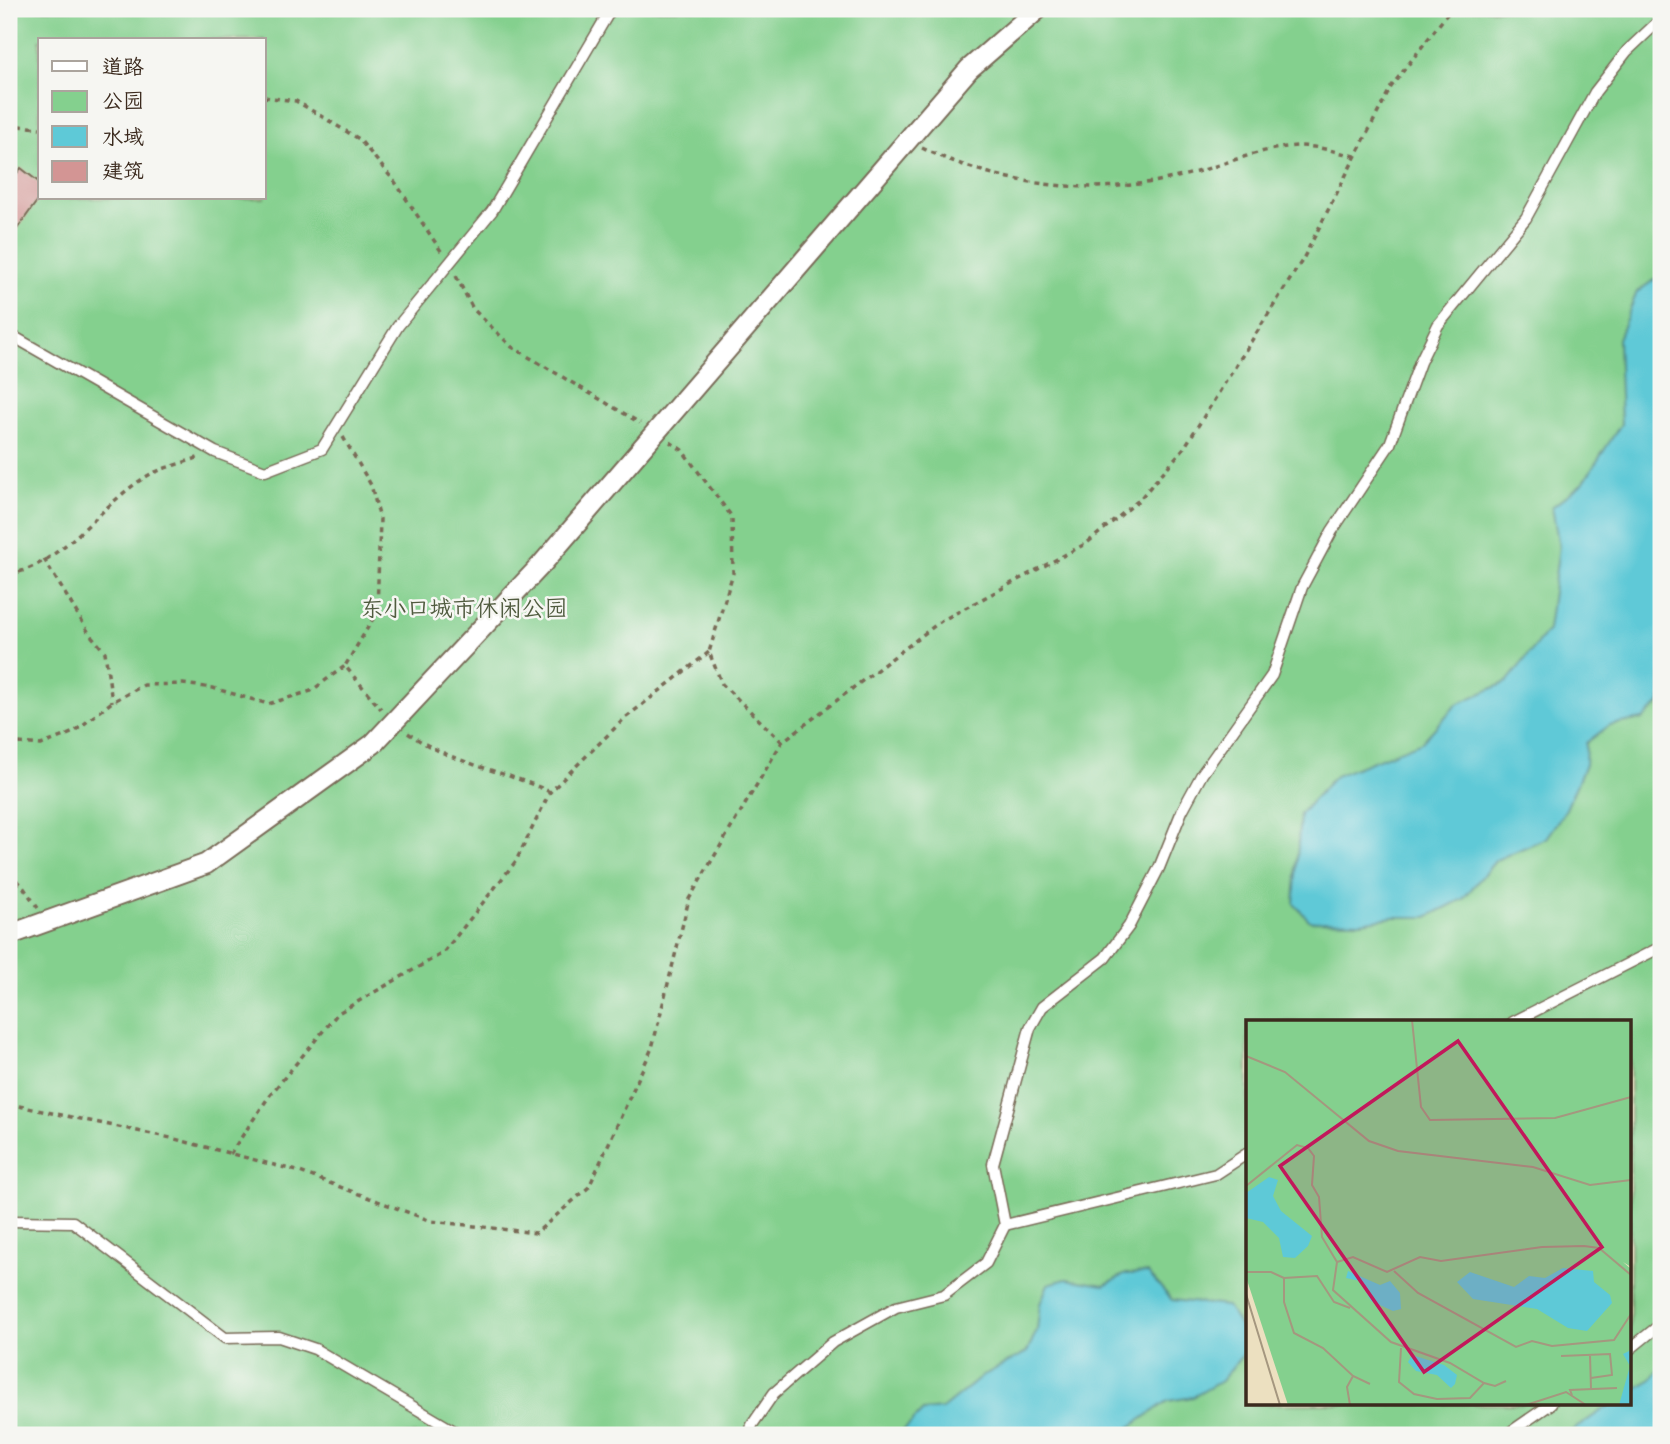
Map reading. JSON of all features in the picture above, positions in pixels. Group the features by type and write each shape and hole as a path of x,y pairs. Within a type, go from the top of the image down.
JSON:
{"street":[{"path":"9,935 206,864 373,744 542,564 969,69 1038,9"}],"lane":[{"path":"9,334 215,452 265,471 322,449 398,326 492,211 611,9"},
{"path":"750,1435 752,1425 775,1393 833,1342 895,1307 944,1295 986,1263 1005,1225 993,1164 1030,1028 1042,1007 1105,958 1129,926 1197,783 1272,674 1302,587 1332,531 1390,444 1420,362 1438,325 1526,218 1595,92 1627,51 1661,19"},
{"path":"1517,1020 1661,947"},
{"path":"1005,1225 1216,1174 1246,1154"},
{"path":"9,1221 73,1222 225,1338 279,1337 315,1349 461,1435"},
{"path":"1632,1347 1661,1324"},
{"path":"1506,1435 1548,1406"}],"path":[{"path":"9,1104 297,1171 431,1221 536,1233 589,1186 652,1048 689,899 782,742 941,621 1087,543 1139,500 1184,448 1303,259 1391,87 1451,9"},
{"path":"230,1154 270,1095 338,1013 443,953 516,861 550,792 624,719 709,652 733,573 732,517 682,450 512,346 473,309 450,264 395,182 359,139 296,102 266,97"},
{"path":"9,124 38,128"},
{"path":"907,142 950,162 1012,179 1095,189 1174,178 1244,154 1300,146 1356,156"},
{"path":"9,742 41,745 74,732 112,702 144,685 183,684 213,688 268,704 311,691 345,666 377,612 380,519 371,485 337,425"},
{"path":"9,574 20,573 44,558 149,475 215,452"},
{"path":"44,558 89,633 105,652 112,702"},
{"path":"709,652 722,684 782,742"},
{"path":"345,666 393,723 415,738 461,762 518,776 550,792"},
{"path":"9,874 21,884 47,921"}],"green space":[{"name":"东小口城市休闲公园","path":"9,9 1661,9 1661,1435 9,1435"}],"water":[{"path":"1661,275 1661,702 1643,719 1610,725 1586,743 1585,765 1566,809 1546,838 1496,860 1463,899 1427,917 1393,917 1361,922 1310,921 1294,904 1300,814 1335,776 1422,742 1457,704 1507,682 1548,630 1559,546 1552,507 1583,483 1621,424 1618,339 1637,292"},
{"path":"1148,1273 1172,1300 1227,1306 1241,1328 1245,1352 1221,1381 1193,1397 1168,1401 1119,1435 893,1435 902,1432 923,1411 942,1409 984,1375 1027,1352 1037,1330 1040,1304 1048,1284 1066,1279 1104,1285 1126,1274"},
{"path":"1661,1366 1661,1435 1566,1435 1608,1406 1632,1406 1632,1391 1652,1379"}],"building":[{"path":"21,168 38,181 38,200 9,240 9,184"}]}
